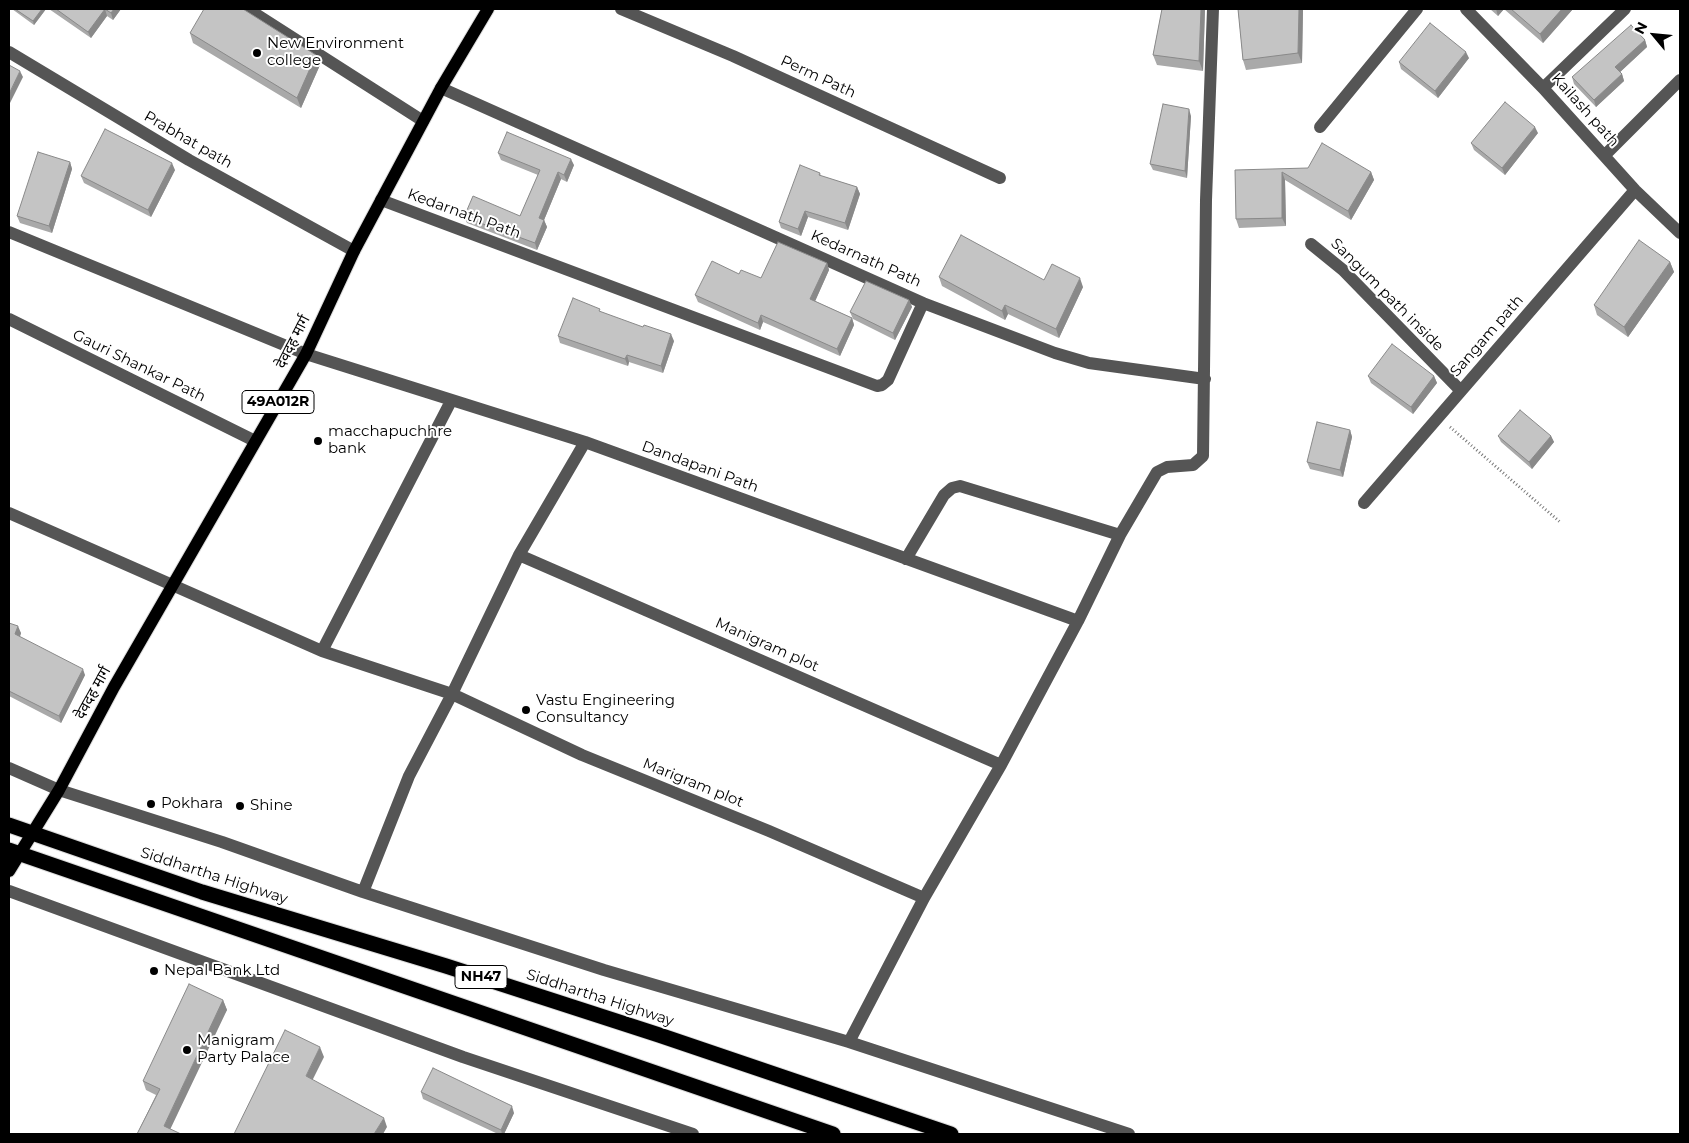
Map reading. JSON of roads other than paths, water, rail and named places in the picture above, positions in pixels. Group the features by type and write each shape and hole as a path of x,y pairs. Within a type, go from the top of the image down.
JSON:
{"highway":[{"name":"Siddhartha Highway","path":"9,826 202,892 446,966 658,1035 951,1134"},
{"name":"NH47","path":"15,852 834,1134"}],"main road":[{"name":"देवदह मार्ग","path":"59,790 114,687 306,354 354,251 441,88 488,9"},
{"name":"49A012R","path":"9,871 15,852 33,834 59,790"}],"street":[{"path":"248,9 423,121"},
{"name":"Perm Path","path":"621,9 733,56 1000,178"},
{"path":"849,1042 924,898 1002,765 1078,621 1120,534 1157,472 1167,467 1193,465 1203,456 1205,266 1213,9"},
{"path":"1320,128 1417,9"},
{"name":"Kailash path","path":"1466,9 1544,88 1634,190 1680,233"},
{"path":"1544,88 1625,9"},
{"name":"Prabhat path","path":"9,52 189,160 354,251"},
{"path":"1605,155 1680,80"},
{"name":"Kedarnath Path","path":"381,200 877,386 882,385 888,380 923,303 441,88"},
{"name":"Sangam path","path":"1364,503 1634,190"},
{"name":"Dandapani Path","path":"9,232 306,354 585,442 1078,621"},
{"name":"Sangum path inside","path":"1311,244 1343,270 1460,391"},
{"path":"923,303 1055,353 1089,363 1205,379"},
{"name":"Gauri Shankar Path","path":"9,319 255,442"},
{"path":"322,651 451,401"},
{"path":"363,892 409,776 452,694 519,555 585,442"},
{"path":"906,559 944,495 952,488 960,486 1120,534"},
{"name":"Marigram plot","path":"9,512 322,651 452,694 582,755 769,831 924,898"},
{"name":"Manigram plot","path":"519,555 1002,765"},
{"path":"9,768 59,790 222,842 363,892 604,970 849,1042 1129,1134"},
{"path":"9,892 463,1057 693,1134"}],"place":[{"name":"New Environment college","path":"257,53"},
{"name":"macchapuchhre bank","path":"318,441"},
{"name":"Vastu Engineering Consultancy","path":"526,710"},
{"name":"Pokhara","path":"151,804"},
{"name":"Shine","path":"240,806"},
{"name":"Nepal Bank Ltd","path":"154,971"},
{"name":"Manigram Party Palace","path":"187,1050"}]}
